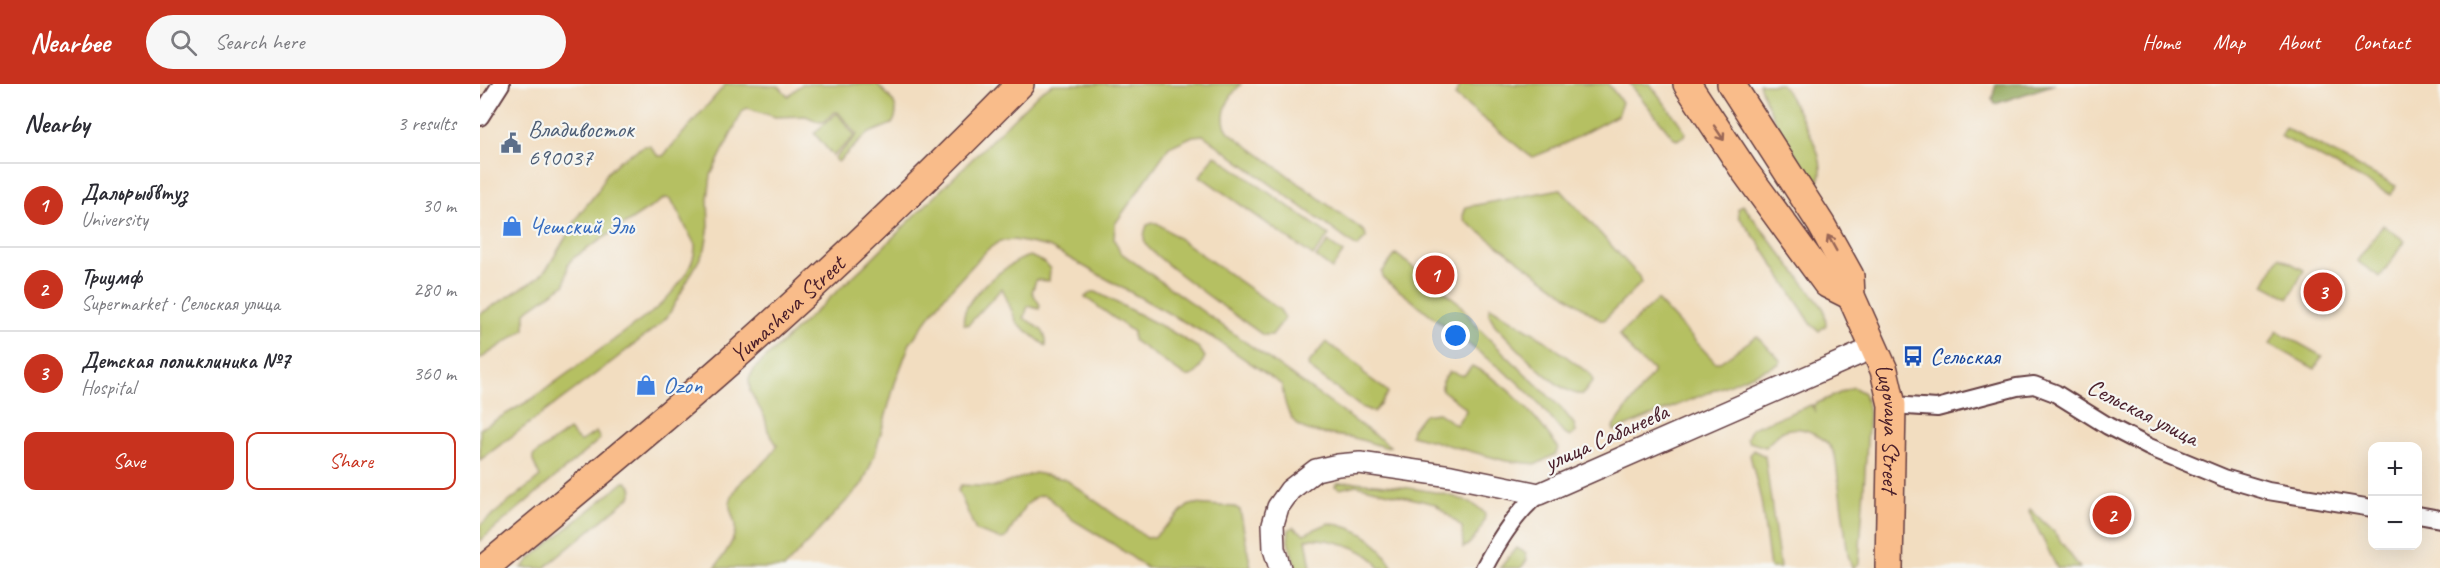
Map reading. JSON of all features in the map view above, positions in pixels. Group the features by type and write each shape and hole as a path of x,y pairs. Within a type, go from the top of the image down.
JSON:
{"main road":[{"name":"Yumasheva Street","path":"485,568 627,450 786,311 902,201 1020,84"},
{"path":"1687,84 1738,161 1827,284 1851,296"},
{"name":"Lugovaya Street","path":"1731,84 1829,237 1850,276 1851,296 1884,370 1892,405 1889,568"}],"street":[{"path":"480,117 501,84"},
{"name":"улица Сабанеева","path":"1280,568 1274,549 1273,524 1278,507 1290,490 1316,470 1360,463 1451,476 1539,494 1875,347"},
{"name":"Сельская улица","path":"1892,405 1937,408 2017,387 2034,385 2055,393 2108,426 2149,447 2224,478 2268,491 2368,507"},
{"path":"1484,568 1496,545 1518,515 1539,494"},
{"path":"2422,516 2440,519"}],"green space":[{"path":"726,84 779,86 788,96 802,84 877,84 893,102 895,118 892,124 867,134 838,162 835,160 836,157 857,135 838,112 824,122 819,122 806,116 775,117 748,108 743,110 711,175 708,199 709,226 705,249 668,316 609,364 480,460 480,429 532,399 651,313 673,291 686,273 691,264 695,245 671,199 665,198 573,258 568,264 565,284 525,312 525,329 480,359 480,314 538,278 548,267 581,212 598,191 606,174 620,160 644,146 650,146 658,156 663,156"},
{"path":"1053,84 1241,84 1232,94 1224,113 1229,132 1365,232 1366,238 1357,247 1203,135 1193,136 1169,147 1115,224 1114,239 1120,252 1390,446 1385,447 1354,438 1310,431 1301,427 1289,413 1282,385 1215,339 1049,247 1014,240 1000,241 987,250 943,298 910,343 895,383 875,454 863,483 784,568 715,568 734,536 735,525 730,507 733,494 743,480 768,459 777,445 750,391 749,378 756,367 863,267 1040,92"},
{"path":"1461,84 1608,84 1622,102 1618,115 1560,146 1533,157 1455,96"},
{"path":"1630,84 1650,84 1681,125 1685,132 1684,136 1677,140 1672,136"},
{"path":"1759,84 1781,84 1784,88 1816,148 1821,173 1818,182 1814,182 1783,135"},
{"path":"1996,84 2055,84 1995,104 1992,99"},
{"path":"837,113 855,136 833,156 814,133"},
{"path":"2285,128 2396,186 2391,195 2280,136"},
{"path":"1215,155 1329,235 1313,256 1200,176"},
{"path":"1560,189 1639,276 1641,283 1604,320 1600,320 1465,221 1463,216 1466,207"},
{"path":"1743,205 1824,309 1826,325 1819,331 1812,325 1760,244 1739,217 1738,209"},
{"path":"1157,223 1280,310 1285,318 1272,335 1263,335 1180,275 1151,251 1145,243 1144,236 1147,225"},
{"path":"2383,225 2405,241 2380,277 2357,261"},
{"path":"1328,242 1343,253 1332,269 1316,257"},
{"path":"1396,254 1458,302 1480,330 1562,409 1574,424 1576,432 1570,437 1563,433 1536,400 1515,380 1383,278 1382,272"},
{"path":"1030,256 1045,263 1050,269 1049,281 1036,280 1032,292 1040,305 1039,309 1028,306 1024,318 1043,332 1046,346 1017,323 1002,288 968,325 964,324 964,314 977,293 998,273"},
{"path":"2279,257 2304,270 2289,298 2264,285"},
{"path":"1092,292 1169,330 1199,348 1205,357 1198,371 1193,375 1185,376 1133,340 1133,332 1085,297"},
{"path":"1657,300 1715,362 1720,362 1757,336 1781,361 1779,364 1614,431 1613,427 1653,373 1653,370 1638,359 1619,335"},
{"path":"1490,307 1539,336 1591,375 1593,381 1583,394 1574,393 1562,387 1537,367 1495,325 1489,314"},
{"path":"2277,331 2322,356 2315,369 2270,344"},
{"path":"1326,342 1361,367 1364,374 1387,391 1388,393 1374,412 1361,407 1309,368 1308,364"},
{"path":"1472,366 1497,381 1520,401 1558,447 1556,454 1537,464 1506,461 1411,435 1412,429 1423,415 1438,413 1456,425 1466,411 1442,390 1442,381 1449,372 1463,375"},
{"path":"1853,387 1864,393 1869,412 1859,563 1852,568 1848,555 1835,455 1831,448 1814,433 1798,429 1783,431 1765,447 1749,442 1747,438 1752,428 1811,405 1816,412 1813,405"},
{"path":"569,430 580,442 596,432 600,439 480,541 480,525 540,477 533,456"},
{"path":"1753,450 1765,456 1780,568 1770,568 1761,500 1750,455"},
{"path":"1035,473 1065,479 1147,538 1154,537 1188,506 1194,504 1235,507 1240,510 1251,568 1147,568 1073,520 1043,495 1036,497 1025,506 1006,538 1000,539 976,531 958,490 961,485 994,487"},
{"path":"624,482 627,482 633,489 630,497 544,568 522,568 532,557"},
{"path":"1356,482 1425,490 1462,499 1485,514 1481,528 1463,548 1462,527 1435,504 1356,485 1340,489 1335,486 1337,483"},
{"path":"2030,509 2054,532 2080,568 2057,568"},
{"path":"1329,523 1350,528 1367,537 1381,550 1393,568 1379,568 1367,555 1347,545 1306,539 1311,568 1296,568 1288,541 1289,530 1293,527 1304,534"},
{"path":"1516,548 1526,553 1527,560 1521,568 1500,568"}],"place":[{"name":"Владивосток 690037","path":"511,143"},
{"name":"Чешский Эль","path":"512,226"},
{"name":"Дальрыбвтуз","path":"1435,275"},
{"name":"Детская поликлиника №7","path":"2323,292"},
{"name":"Сельская","path":"1913,356"},
{"name":"Ozon","path":"646,385"},
{"name":"Триумф","path":"2112,515"}]}
